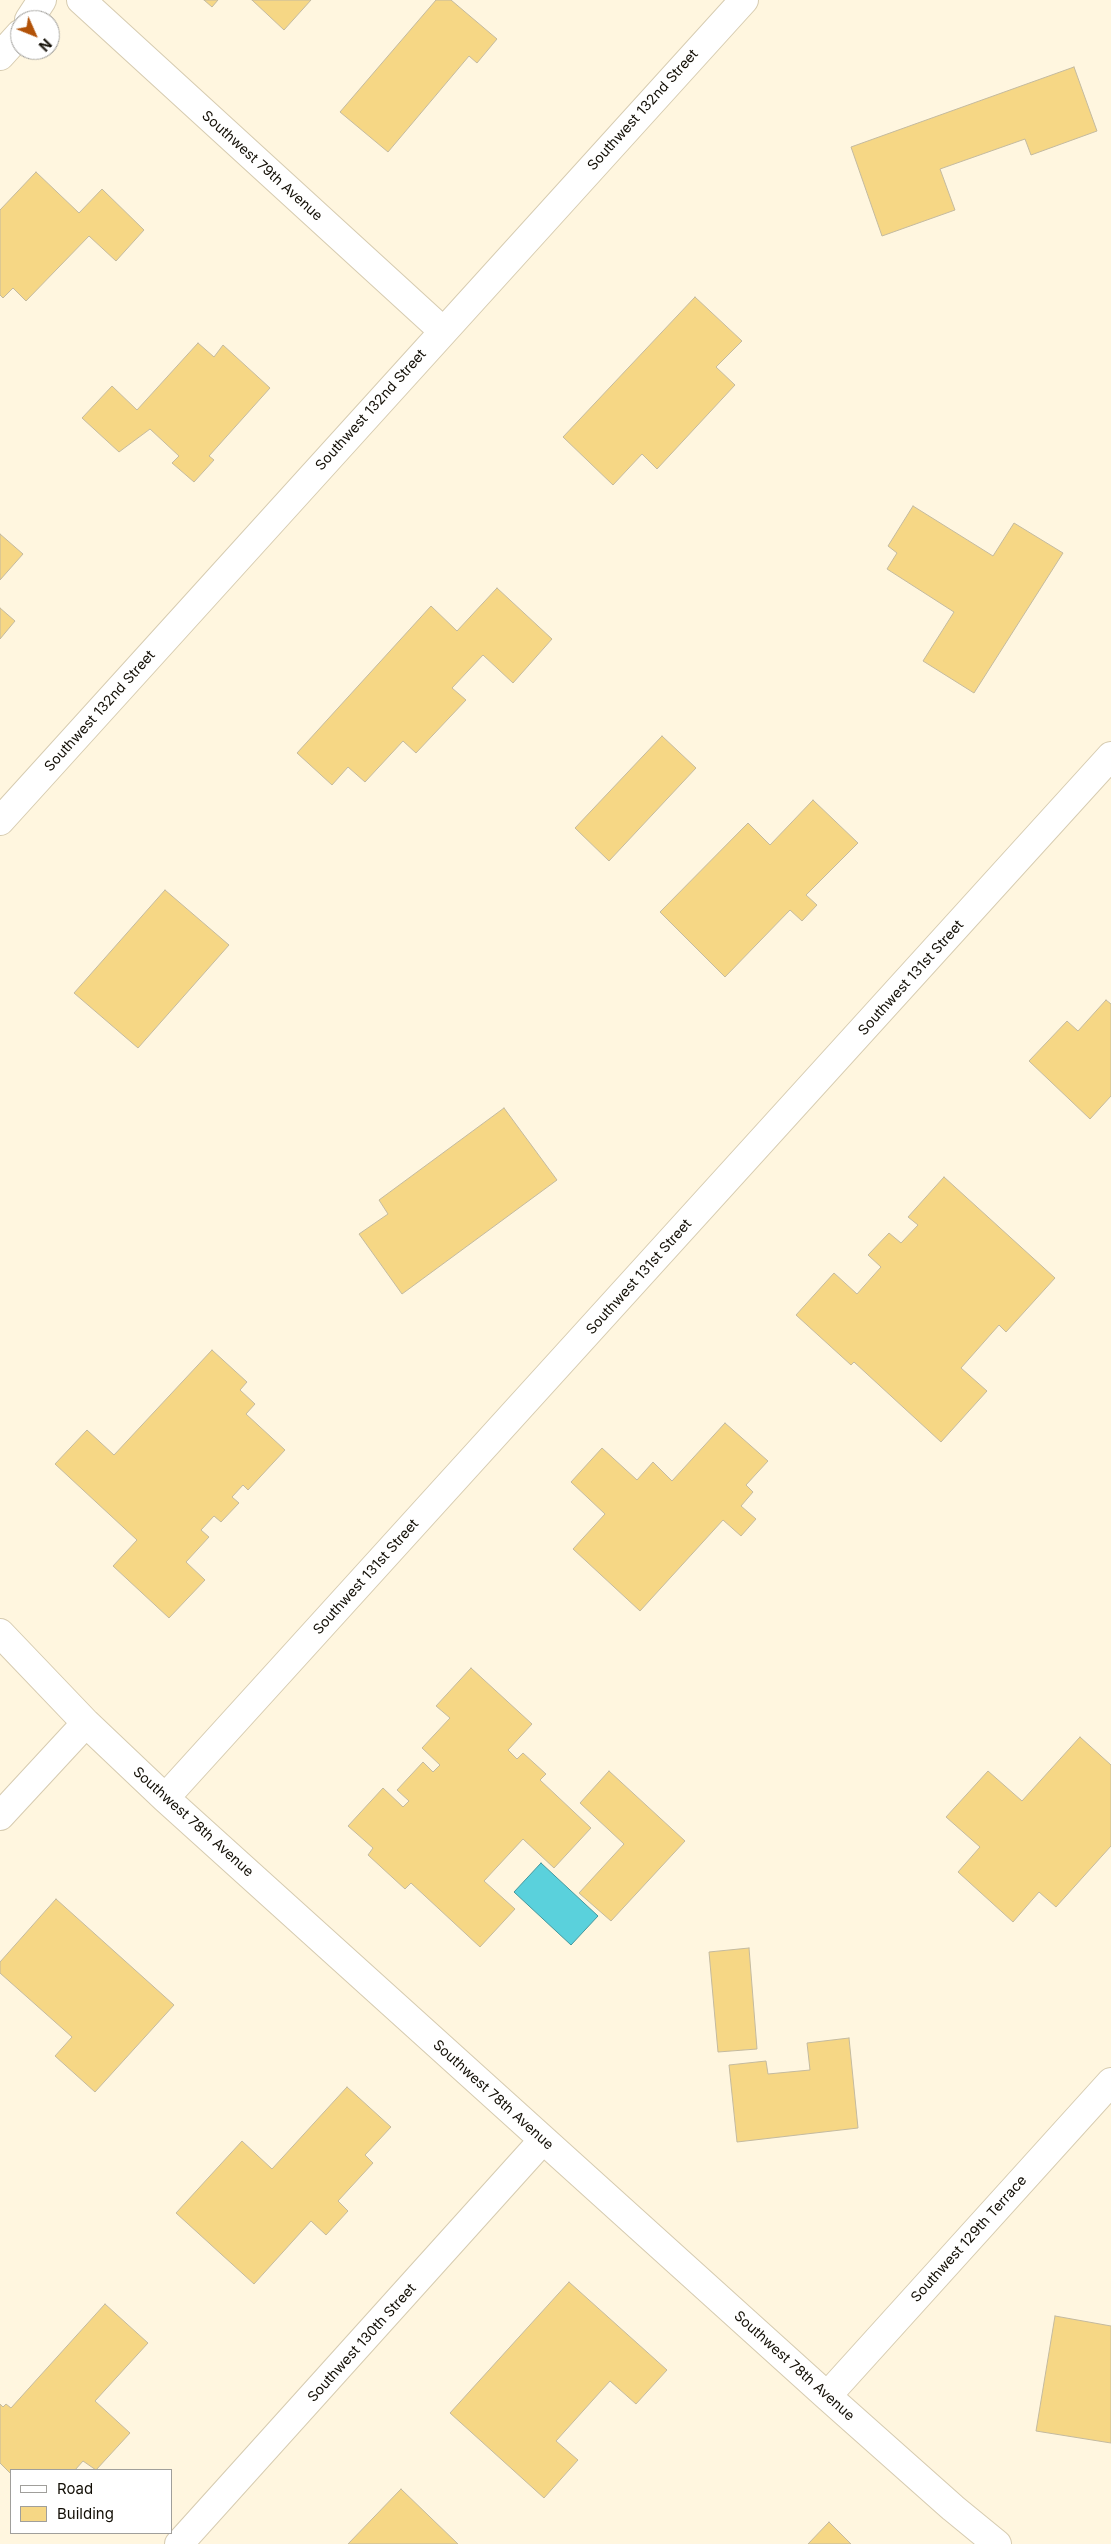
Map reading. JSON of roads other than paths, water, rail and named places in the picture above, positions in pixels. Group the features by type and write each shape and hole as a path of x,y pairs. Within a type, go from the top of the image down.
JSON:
{"street":[{"name":"Southwest 79th Avenue","path":"81,0 443,331"},
{"name":"Southwest 132nd Street","path":"0,821 744,0"},
{"path":"0,56 10,45"},
{"name":"Southwest 131st Street","path":"166,1798 1111,756"},
{"name":"Southwest 78th Avenue","path":"0,1634 86,1723 166,1798 827,2396 953,2508 997,2544"},
{"path":"0,1816 86,1723"},
{"name":"Southwest 129th Terrace","path":"827,2396 1111,2082"},
{"name":"Southwest 130th Street","path":"179,2544 543,2140"}],"water":[{"path":"541,1863 598,1916 571,1945 514,1892"}]}
